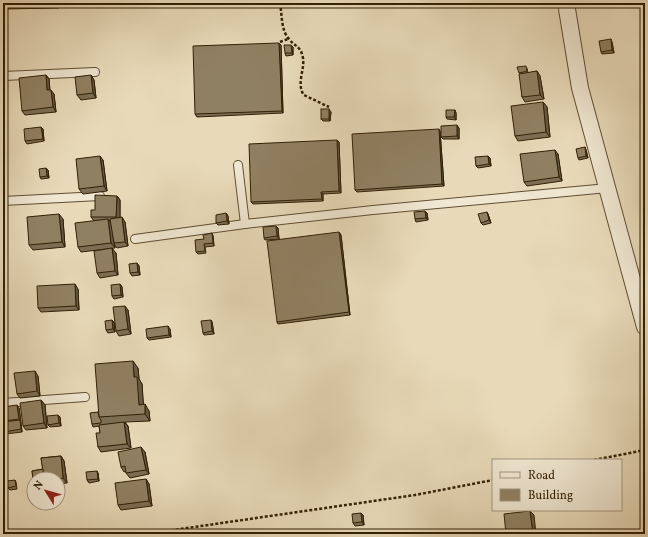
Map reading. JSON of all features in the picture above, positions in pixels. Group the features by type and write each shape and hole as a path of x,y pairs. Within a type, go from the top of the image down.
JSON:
{"street":[{"path":"566,3 580,88 645,327"}],"lane":[{"path":"3,76 95,72"},
{"path":"238,165 245,224"},
{"path":"135,239 245,224 373,210 608,188"},
{"path":"3,201 100,196"},
{"path":"3,403 85,397"}],"path":[{"path":"280,3 284,32 288,39 299,47 304,60 301,92 304,95 329,107"},
{"path":"280,42 288,39"},
{"path":"599,459 645,450"},
{"path":"146,534 415,495 492,480"}],"building":[{"path":"611,39 612,50 601,52 599,41"},
{"path":"279,43 282,111 195,114 193,46"},
{"path":"284,45 291,45 292,53 285,53"},
{"path":"526,66 527,71 519,73 517,67"},
{"path":"537,71 540,95 522,97 519,74"},
{"path":"46,75 47,90 51,90 53,107 22,111 19,78"},
{"path":"91,75 93,93 77,95 75,77"},
{"path":"543,102 546,132 515,136 511,106"},
{"path":"321,109 329,109 329,119 321,119"},
{"path":"446,110 455,110 454,117 446,117"},
{"path":"457,125 457,136 441,137 441,126"},
{"path":"41,127 43,139 25,141 24,129"},
{"path":"439,129 442,184 355,190 352,134"},
{"path":"337,140 339,191 321,192 322,199 251,202 249,144"},
{"path":"585,147 586,156 578,158 576,149"},
{"path":"555,150 559,177 524,182 520,154"},
{"path":"100,156 104,186 79,189 76,159"},
{"path":"488,156 489,164 476,166 475,157"},
{"path":"46,168 47,176 40,177 39,169"},
{"path":"95,195 117,196 116,217 91,217 91,210 95,210"},
{"path":"425,211 426,218 415,219 414,212"},
{"path":"487,212 489,220 481,223 478,214"},
{"path":"226,213 227,221 216,223 216,215"},
{"path":"59,214 62,242 29,245 27,217"},
{"path":"122,217 125,242 114,243 110,219"},
{"path":"108,219 111,243 78,247 75,223"},
{"path":"276,226 277,236 264,238 263,227"},
{"path":"339,232 349,312 277,322 267,241"},
{"path":"212,233 213,243 204,244 205,251 196,252 195,240 204,239 203,235"},
{"path":"112,248 115,271 97,273 94,251"},
{"path":"137,263 138,272 130,273 129,264"},
{"path":"75,284 76,306 38,308 37,286"},
{"path":"120,284 121,295 112,296 111,285"},
{"path":"125,306 128,329 116,331 113,307"},
{"path":"112,320 113,329 106,330 105,321"},
{"path":"211,320 212,331 203,333 201,321"},
{"path":"168,326 169,335 147,338 146,329"},
{"path":"133,361 134,377 137,377 139,405 145,404 145,414 99,417 95,364"},
{"path":"35,371 37,391 17,394 14,373"},
{"path":"41,400 44,423 23,426 20,403"},
{"path":"17,405 19,419 4,421 3,407"},
{"path":"98,412 101,423 92,424 90,413"},
{"path":"58,415 59,423 48,425 47,416"},
{"path":"20,420 21,429 4,432 3,422"},
{"path":"124,422 127,444 98,447 96,433 100,433 99,425"},
{"path":"141,447 146,470 126,473 125,466 121,467 118,452"},
{"path":"61,456 62,471 43,471 41,458"},
{"path":"43,469 43,471 32,471"},
{"path":"97,471 98,479 87,480 86,472"},
{"path":"146,479 149,501 118,505 115,483"},
{"path":"15,480 16,486 8,488 7,481"},
{"path":"530,511 533,534 506,534 504,514"},
{"path":"361,513 362,522 353,523 352,514"}]}
